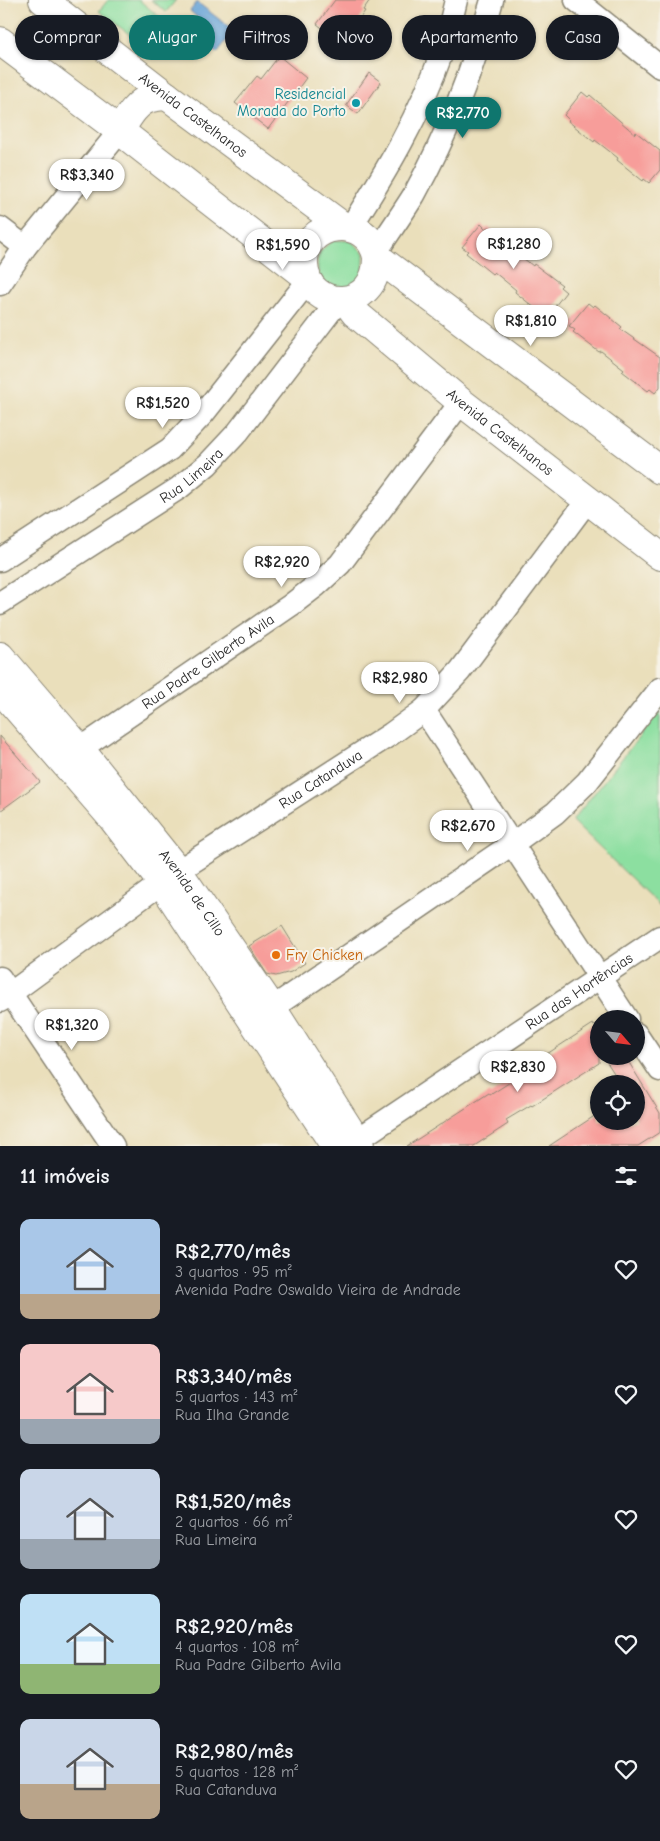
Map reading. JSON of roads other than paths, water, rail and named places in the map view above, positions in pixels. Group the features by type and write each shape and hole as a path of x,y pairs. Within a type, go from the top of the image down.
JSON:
{"main road":[{"name":"Avenida Castelhanos","path":"43,0 167,96 347,227 358,230 367,237 377,255 660,470"},
{"name":"Avenida Castelhanos","path":"0,40 120,131 307,278 318,293 328,298 342,300 461,402 660,556"},
{"path":"120,131 130,115 142,103 149,98 167,96"},
{"path":"307,278 304,265 305,255 308,246 315,237 324,230 335,226 347,227"},
{"path":"342,300 360,295 368,288 374,280 377,269 377,255"},
{"name":"Avenida de Cillo","path":"0,656 80,749 170,877 350,1145"},
{"name":"Avenida de Cillo","path":"0,689 112,818 170,877 272,1008 350,1145"}],"street":[{"path":"347,227 381,179 421,105 443,51 456,0"},
{"path":"377,255 412,197 446,131 466,83 482,37 492,0"},
{"path":"576,0 660,67"},
{"path":"0,284 25,247 120,131"},
{"path":"0,228 25,247"},
{"path":"0,560 170,449 203,414 307,278"},
{"name":"Rua Limeira","path":"0,603 179,488 208,464 238,432 342,300"},
{"name":"Rua Padre Gilberto Avila","path":"80,749 317,585 340,564 461,402"},
{"name":"Rua Catanduva","path":"4,991 170,877 391,734 424,710 460,671 587,501"},
{"path":"272,1008 555,813 587,782 660,689"},
{"path":"424,710 620,1010"},
{"name":"Rua das Hortências","path":"350,1145 660,937"},
{"path":"4,991 113,1146"},
{"path":"645,1048 660,1070"}],"water":[{"path":"197,2 214,15 195,15 190,11"},
{"path":"215,16 225,24 225,43 217,53 215,51"}],"place":[{"name":"Residencial Morada do Porto","path":"356,103"},
{"name":"Fry Chicken","path":"276,955"}]}
